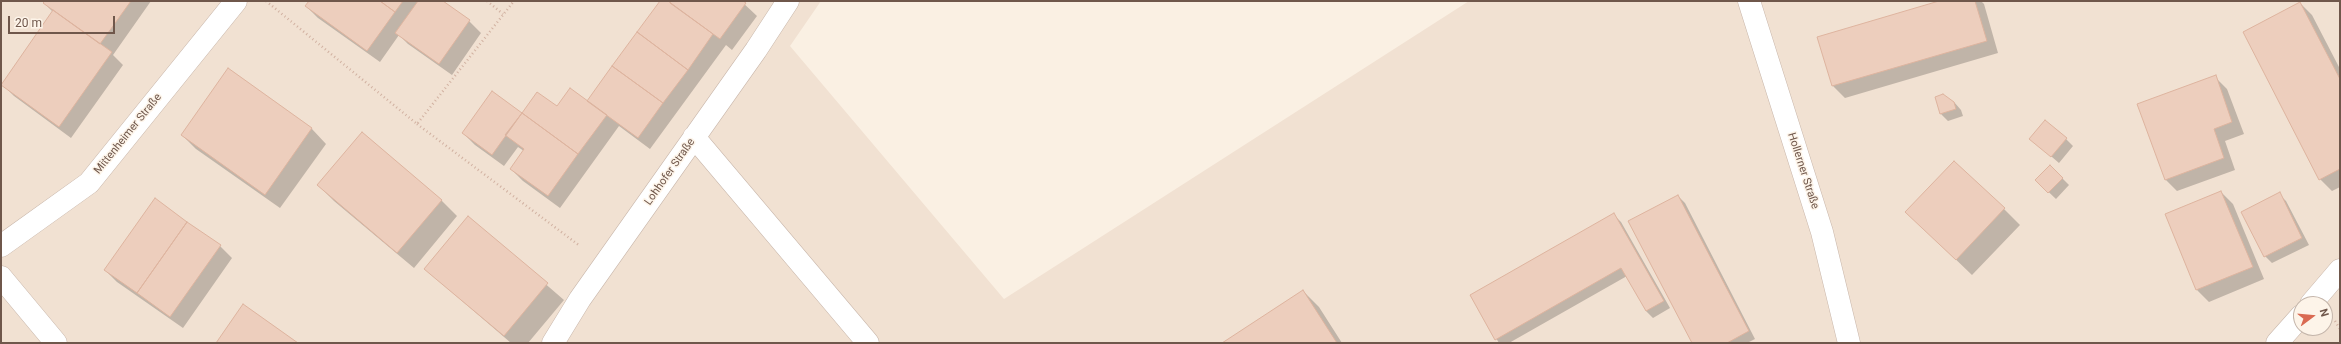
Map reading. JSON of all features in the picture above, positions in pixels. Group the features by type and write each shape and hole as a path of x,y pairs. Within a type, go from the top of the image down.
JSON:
{"street":[{"name":"Mittenheimer Straße","path":"1,246 89,182 236,1"},
{"name":"Lohhofer Straße","path":"553,343 604,265 788,1"},
{"name":"Hollerner Straße","path":"1748,1 1822,232 1849,343"},
{"path":"694,137 868,343"},
{"path":"2318,296 2340,270"},
{"path":"1,277 56,343"},
{"path":"2278,343 2293,325"}],"path":[{"path":"266,1 417,124 604,265"},
{"path":"487,1 503,14"},
{"path":"417,124 514,1"}],"shaded area":[{"path":"1,1 821,1 790,46 1004,299 1469,1 2340,1 2340,343 1,343"}],"building":[{"path":"45,1 131,1 100,44 43,3"},
{"path":"309,1 380,1 395,12 367,51 305,6"},
{"path":"380,1 403,1 395,12"},
{"path":"418,1 443,1 470,20 439,64 395,33"},
{"path":"660,1 668,1 713,34 688,70 637,32"},
{"path":"671,1 743,1 746,3 720,39 670,3"},
{"path":"1939,1 1975,1 1987,41 1832,86 1817,37"},
{"path":"2300,2 2340,79 2340,169 2319,180 2243,32"},
{"path":"53,10 112,52 59,127 1,85"},
{"path":"637,32 688,70 663,103 612,66"},
{"path":"612,66 663,103 638,138 587,101"},
{"path":"228,68 312,128 265,195 181,135"},
{"path":"2216,75 2232,122 2214,129 2224,158 2165,180 2137,104"},
{"path":"570,88 607,115 578,154 522,113 537,92 557,106"},
{"path":"492,91 522,113 492,155 462,133"},
{"path":"1943,94 1954,102 1956,109 1940,114 1935,97"},
{"path":"522,113 578,154 548,196 510,169 524,149 505,135"},
{"path":"2045,120 2067,138 2051,157 2029,139"},
{"path":"362,132 442,200 397,253 317,185"},
{"path":"1954,161 2005,208 1956,260 1905,212"},
{"path":"2050,165 2063,178 2048,193 2035,180"},
{"path":"2221,191 2253,267 2196,290 2165,214"},
{"path":"2280,192 2302,238 2264,257 2241,212"},
{"path":"1678,195 1749,331 1727,343 1692,343 1628,221"},
{"path":"155,198 187,222 137,293 104,270"},
{"path":"1614,213 1664,301 1646,311 1621,268 1495,340 1470,295"},
{"path":"468,216 548,283 504,336 424,269"},
{"path":"187,222 221,245 170,317 137,293"},
{"path":"1303,290 1337,343 1222,343"},
{"path":"243,304 298,343 216,343"}]}
